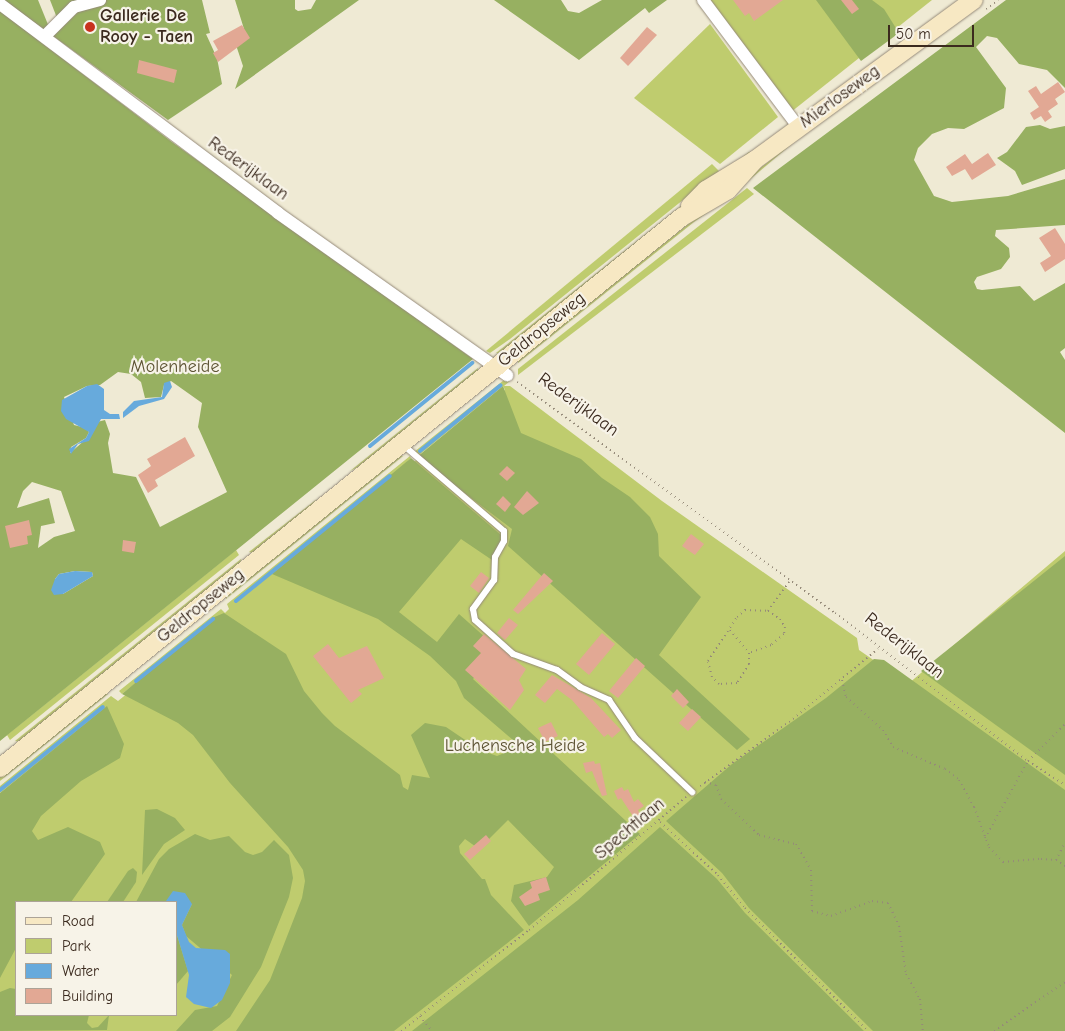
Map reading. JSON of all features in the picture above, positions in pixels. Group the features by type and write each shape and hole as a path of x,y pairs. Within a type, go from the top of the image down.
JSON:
{"main road":[{"name":"Mierloseweg","path":"734,177 974,0"},
{"name":"Geldropseweg","path":"0,768 401,443 502,371 682,217 699,196 734,177"}],"street":[{"path":"45,36 74,7 100,0"},
{"path":"702,0 799,128"},
{"name":"Rederijklaan","path":"0,4 45,36 180,141 502,371"}],"lane":[{"path":"401,443 504,531 504,541 495,557 494,580 472,615 512,654 557,670 580,686 609,700 635,738 692,792"}],"path":[{"name":"Rederijklaan","path":"502,371 789,582 1028,762 1065,785"},
{"path":"768,611 789,582"},
{"path":"730,630 749,653 749,664 737,683 719,684 712,678 708,661 737,617 745,610 768,611 780,619 785,627 784,634 770,645 749,653"},
{"name":"Spechtlaan","path":"401,1031 660,822 692,792 842,680 878,649"},
{"path":"842,680 846,696 883,730 893,747 945,769 959,780 974,806 985,838 1002,862 1056,860 1065,866"},
{"path":"985,838 1028,762 1065,724"},
{"path":"705,782 716,785 721,799 759,835 796,844 811,870 812,911 831,916 872,901 888,903 899,926 906,974 920,999 923,1031"},
{"path":"660,822 718,875 745,908 868,1031"},
{"path":"1056,860 1065,842"},
{"path":"994,1031 1065,982"},
{"path":"420,1016 432,1031"}],"green space":[{"path":"3,0 38,0 49,27 46,31"},
{"path":"50,0 81,0 57,18"},
{"path":"100,0 202,0 210,33 206,34 217,58 222,84 168,120 53,36 80,10"},
{"path":"235,0 295,0 295,9 298,11 311,9 316,0 359,0 235,89 243,66 233,36 244,29"},
{"path":"494,0 561,0 568,11 579,13 602,0 667,0 649,13 645,8 579,60"},
{"path":"698,0 932,0 786,116"},
{"path":"816,0 872,0 884,9 899,33 861,61"},
{"path":"1006,0 1065,0 1065,88 1047,70 1019,64 997,38 987,36 976,47 1006,88 1004,108 964,129 948,128 932,134 918,148 914,160 934,196 952,202 1008,196 1065,179 1065,225 996,230 995,236 1009,248 1010,257 1001,269 977,277 974,282 977,289 982,290 1020,286 1034,301 1065,283 1065,348 1060,352 1065,360 1065,433 753,188"},
{"name":"Molenheide","path":"0,11 172,142 473,359 0,741","holes":["118,372 131,374 141,382 145,398 161,397 164,385 171,381 202,403 198,427 227,492 160,527 136,477 113,473 108,443 110,434 105,420 97,422 92,434 70,453 71,447 86,438 89,432 86,428 74,425 64,397 87,386 100,385","32,482 61,491 75,531 54,537 38,548 41,526 55,523 49,498 17,508 23,491","75,571 92,572 93,576 63,594 55,579 59,574"]},
{"path":"710,24 778,117 720,164 634,98"},
{"path":"1040,125 1050,129 1065,126 1065,169 1022,185 1015,171 997,158 1007,152 1026,127"},
{"path":"800,137 728,198 694,222 518,363 518,357"},
{"path":"749,152 753,152 503,354 496,353"},
{"path":"712,164 719,171 510,339 490,353 486,351"},
{"path":"747,188 754,194 518,375 518,369"},
{"path":"478,368 477,375 370,461 350,471"},
{"name":"Luchensche Heide","path":"504,380 510,381 504,386 510,386 662,501 857,638 859,650 908,684 1065,551 1065,1031 0,1031 0,796 107,707 0,793 0,786 111,696 118,701 226,614 213,620 122,694 119,691 221,609 225,613 229,609 227,604 410,456 411,458 389,479 272,574 505,390 503,386 418,456 414,452"},
{"path":"503,386 521,433 581,459 602,478 630,497 650,517 658,534 659,556 701,597 659,655 750,739 737,750 508,546 512,529 417,457"},
{"path":"397,455 403,456 226,599 226,593"},
{"path":"411,458 501,535 500,544 492,560 461,539 399,612 437,642 459,614 498,649 473,679 640,834 529,926 511,901 514,885 547,877 554,867 508,820 479,849 465,839 459,846 460,853 482,879 485,879 491,895 524,930 394,1031 236,1031 270,980 302,898 305,881 303,870 288,847 230,783 193,735 178,723 122,694 212,618 224,613 286,654 304,691 322,713 335,726 400,775 403,787 408,790 412,775 430,778 411,735 425,723 446,727 480,750 497,756 509,751 513,740 464,698 456,681 430,656 378,619 272,574"},
{"path":"317,499 303,515 256,554 249,552"},
{"path":"236,550 239,555 10,740 7,735"},
{"path":"1065,556 1065,775 921,671"},
{"path":"241,559 240,566 22,742 15,741"},
{"path":"874,659 884,660 1065,790 1065,1031 873,1031 749,908 722,873 666,821 732,764 826,698"},
{"path":"103,693 108,694 0,781 0,775"},
{"path":"107,706 124,744 120,758 81,781 41,816 32,831 38,840 68,827 100,842 105,854 72,901 15,901 15,950 0,978 0,793"},
{"path":"157,809 175,818 185,830 164,844 142,875 145,810"},
{"path":"660,827 717,879 745,913 864,1031 412,1031 578,900"},
{"path":"195,834 210,840 229,836 245,852 253,855 262,852 274,840 289,855 293,878 289,897 261,967 230,1017 212,1031 176,1031 195,1010 217,1006 232,975 186,936 182,925 192,904 178,904 178,901 137,901 159,859 169,849"},
{"path":"133,868 137,872 136,882 124,901 108,901 128,871"},
{"path":"178,938 188,971 178,983"},
{"path":"10,988 15,989 15,1016 89,1016 87,1023 92,1028 98,1027 109,1016 107,1030 0,1031 0,992"}],"water":[{"path":"170,381 172,387 164,399 139,406 123,418 123,412 134,401 162,397 164,383"},
{"path":"97,384 104,389 104,410 110,414 119,414 120,419 101,419 89,441 78,444 71,454 69,449 86,438 89,432 66,419 61,411 62,400 87,386"},
{"path":"75,571 92,572 93,576 63,594 54,595 51,590 59,574"},
{"path":"173,891 185,893 192,904 182,925 189,942 196,948 225,950 230,954 230,983 222,1000 211,1008 194,1004 186,997 189,975 178,939 178,901 166,901"}],"building":[{"path":"733,0 783,0 754,21 749,13 745,16"},
{"path":"841,0 852,0 859,9 852,14"},
{"path":"242,25 250,38 218,62 213,53 218,50 213,41"},
{"path":"647,27 657,35 628,66 620,58"},
{"path":"139,60 177,70 174,83 137,73"},
{"path":"1058,82 1065,92 1055,99 1058,104 1048,111 1052,117 1045,122 1041,116 1034,120 1030,113 1039,107 1028,91 1036,86 1041,94"},
{"path":"988,153 996,165 972,180 965,169 952,176 946,167 965,154 972,164"},
{"path":"1055,228 1065,244 1065,259 1045,272 1040,263 1051,256 1039,238"},
{"path":"185,437 195,456 155,480 158,486 148,493 138,475 151,466 147,459"},
{"path":"507,466 515,473 507,481 499,474"},
{"path":"527,491 539,503 523,515 514,507"},
{"path":"503,496 511,504 505,512 496,504"},
{"path":"29,520 32,535 27,536 28,544 10,548 5,526"},
{"path":"691,534 704,544 695,555 682,546"},
{"path":"123,540 136,542 134,553 122,551"},
{"path":"481,572 489,578 479,593 470,586"},
{"path":"544,573 553,581 518,614 513,610"},
{"path":"509,618 518,625 505,640 497,633"},
{"path":"602,633 615,644 589,675 576,664"},
{"path":"484,634 526,669 519,680 524,690 510,710 465,670 481,653 473,646"},
{"path":"328,644 339,658 367,646 384,678 358,690 362,694 351,703 313,656"},
{"path":"636,658 645,666 618,698 609,691"},
{"path":"552,675 591,698 621,730 612,738 608,734 604,737 572,700 557,689 545,703 535,695"},
{"path":"677,689 689,702 683,708 671,696"},
{"path":"692,709 701,717 688,731 679,723"},
{"path":"551,722 558,736 545,742 538,728"},
{"path":"594,761 595,764 600,763 607,795 602,796 592,771 586,773 583,763"},
{"path":"622,787 624,791 628,789 634,802 638,799 644,806 638,810 644,824 640,827 621,798 618,800 614,791"},
{"path":"486,835 491,841 470,860 464,854"},
{"path":"546,877 550,890 538,894 540,900 525,906 519,897 532,888 530,882"}],"waterway":[{"path":"370,446 472,363"},
{"path":"420,451 501,385"},
{"path":"236,601 390,476"},
{"path":"136,681 213,619"},
{"path":"0,790 103,707"}],"place":[{"name":"Gallerie De Rooy - Taen","path":"90,27"}]}
